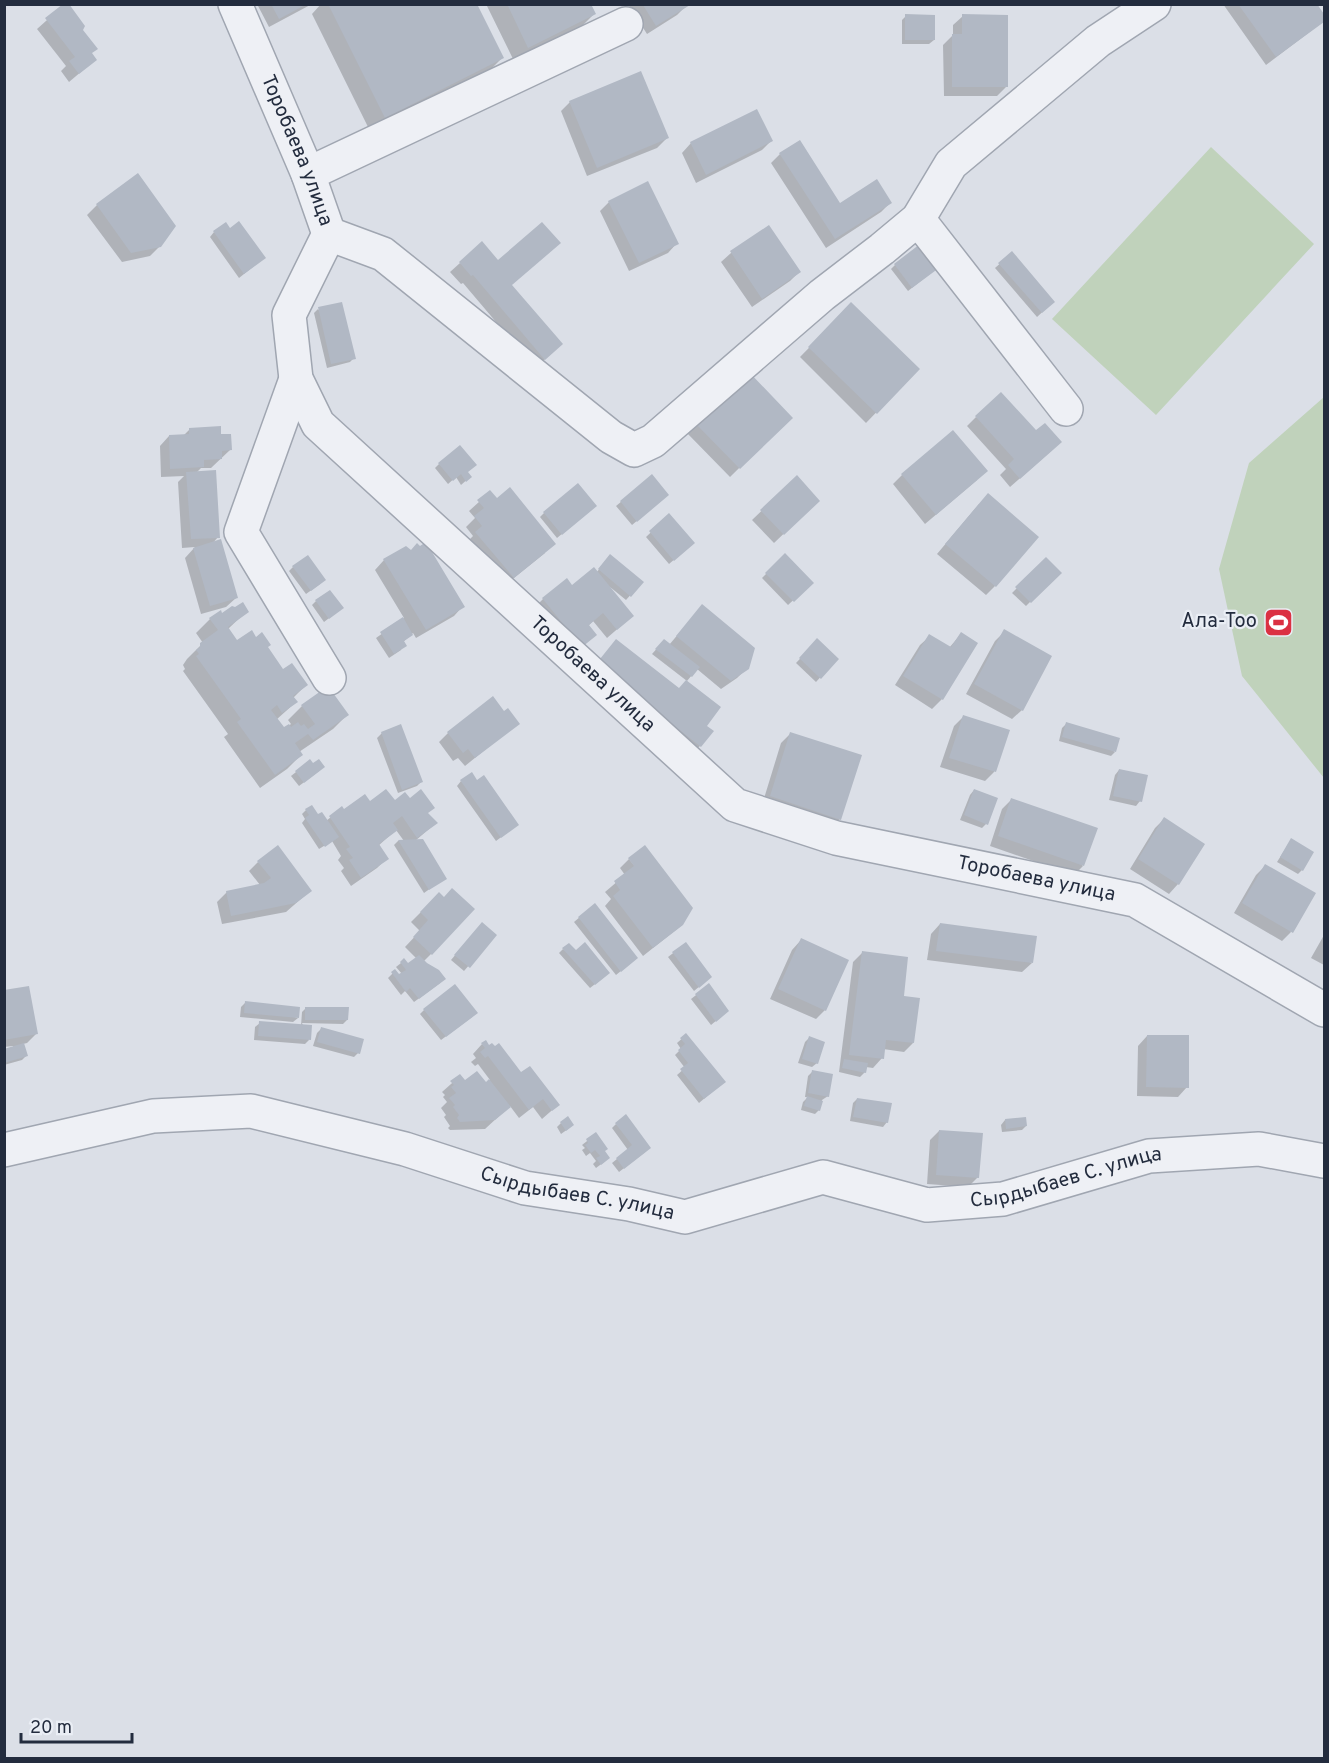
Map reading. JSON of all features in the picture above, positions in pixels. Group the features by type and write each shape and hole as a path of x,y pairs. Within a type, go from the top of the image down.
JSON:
{"street":[{"name":"Торобаева улица","path":"235,4 308,174 329,234 290,315 296,379 318,424 735,805 836,838 1135,900 1324,1010"},
{"path":"329,234 383,254 611,437 634,450 653,441 822,295 918,219 951,164 1098,41 1154,4"},
{"path":"308,174 626,24"},
{"path":"918,219 1066,409"},
{"path":"296,379 241,531 329,678"},
{"name":"Сырдыбаев С. улица","path":"4,1150 153,1116 251,1111 405,1149 525,1188 630,1204 685,1217 823,1177 927,1205 1003,1199 1149,1156 1259,1149 1324,1161"}],"green space":[{"path":"1211,147 1314,244 1156,415 1052,319"},
{"name":"Ала-Тоо","path":"1324,397 1324,778 1242,676 1219,569 1249,463"}],"building":[{"path":"63,4 69,4 85,26 83,30 98,49 92,53 97,60 79,74 69,61 75,57 45,18"},
{"path":"271,4 307,4 279,19"},
{"path":"328,4 477,4 504,58 385,118"},
{"path":"507,4 591,4 596,14 528,48"},
{"path":"1238,4 1317,4 1324,14 1324,22 1276,57"},
{"path":"643,5 690,5 656,26"},
{"path":"905,14 935,15 935,40 905,40"},
{"path":"962,14 1008,15 1008,87 952,87 952,34 962,34"},
{"path":"641,71 669,138 597,168 569,101"},
{"path":"757,109 773,141 706,175 690,142"},
{"path":"800,140 840,203 877,179 892,203 835,239 779,153"},
{"path":"138,173 176,226 161,247 131,253 96,204"},
{"path":"648,181 679,244 639,263 608,201"},
{"path":"239,221 266,258 244,274 213,231 226,222 230,228"},
{"path":"542,222 561,243 512,285 563,344 545,360 473,275 471,276 459,262 482,241 498,260"},
{"path":"769,225 801,272 762,299 730,251"},
{"path":"924,241 943,265 912,288 894,264"},
{"path":"1012,251 1055,302 1042,313 998,263"},
{"path":"342,302 356,359 331,364 318,307"},
{"path":"851,302 920,369 877,414 808,347"},
{"path":"748,371 793,418 740,469 695,423"},
{"path":"1001,392 1036,430 1045,423 1062,442 1020,479 1008,465 1014,459 975,416"},
{"path":"221,426 221,434 231,434 232,450 222,451 222,459 204,460 204,467 170,469 169,435 189,434 189,428"},
{"path":"953,430 988,471 936,515 901,474"},
{"path":"460,445 477,465 468,472 472,477 466,482 461,474 453,481 438,463"},
{"path":"216,470 220,538 191,539 186,472"},
{"path":"652,474 669,495 637,522 620,501"},
{"path":"797,475 820,501 784,535 760,510"},
{"path":"578,483 597,506 562,535 543,512"},
{"path":"510,487 556,544 514,578 475,532 482,526 474,516 484,508 477,500 490,490 497,498"},
{"path":"988,493 1039,537 996,587 945,544"},
{"path":"669,513 695,543 674,561 649,531"},
{"path":"221,539 238,598 210,606 193,548"},
{"path":"426,542 465,607 426,630 383,559 406,546 411,550 417,543 420,546"},
{"path":"785,553 814,583 794,602 765,573"},
{"path":"610,554 644,582 631,597 598,569"},
{"path":"308,555 326,580 311,591 292,566"},
{"path":"1046,557 1062,573 1031,603 1015,587"},
{"path":"594,567 634,616 617,630 603,613 589,625 597,635 582,647 542,598 567,578 572,585"},
{"path":"330,590 344,608 329,619 315,600"},
{"path":"243,602 249,612 228,627 237,640 252,630 256,637 262,632 271,645 268,647 283,669 292,663 308,685 293,696 298,702 282,713 277,705 271,710 284,727 289,724 291,727 298,722 301,726 304,724 308,729 315,724 301,705 328,686 349,715 313,740 308,734 295,743 303,755 275,775 237,722 241,719 196,656 199,654 196,650 200,647 200,643 218,630 209,618 221,610 222,613"},
{"path":"702,604 755,648 749,669 731,681 676,636"},
{"path":"403,617 413,635 404,641 407,646 394,654 380,632"},
{"path":"1004,629 1052,656 1023,711 974,684"},
{"path":"961,632 978,643 943,700 903,676 929,634 951,647"},
{"path":"817,638 839,659 821,679 799,658"},
{"path":"616,639 679,688 686,680 721,707 707,726 714,731 701,747 596,664"},
{"path":"664,639 700,667 692,677 655,649"},
{"path":"493,696 504,711 508,708 520,724 475,758 468,749 463,753 447,732"},
{"path":"963,715 1010,730 996,772 949,758"},
{"path":"1066,722 1120,738 1116,752 1062,737"},
{"path":"401,724 423,782 402,790 381,732"},
{"path":"790,732 862,755 841,820 770,796"},
{"path":"310,759 313,763 319,759 325,767 304,783 295,771"},
{"path":"1119,769 1148,775 1142,802 1113,796"},
{"path":"472,772 477,780 484,775 519,825 501,838 460,780"},
{"path":"386,789 395,800 405,792 410,798 421,789 435,808 428,813 438,823 417,838 402,816 393,823 398,830 379,844 389,859 361,878 349,860 353,858 346,849 350,847 329,816 342,806 344,809 365,794 370,801"},
{"path":"974,789 998,798 988,825 964,815"},
{"path":"1011,798 1098,828 1084,866 998,836"},
{"path":"312,805 318,814 322,812 339,837 325,847 305,818 309,815 305,809"},
{"path":"1164,817 1205,844 1179,885 1138,859"},
{"path":"1291,838 1314,852 1303,871 1280,857"},
{"path":"423,839 447,879 429,890 398,840"},
{"path":"278,845 312,891 296,903 231,916 226,891 264,883 271,878 257,861"},
{"path":"645,845 693,908 683,925 653,948 613,896 620,890 614,881 634,866 628,858"},
{"path":"1265,864 1316,893 1293,933 1242,903"},
{"path":"452,888 475,909 432,955 413,937 428,920 420,912 439,892 444,897"},
{"path":"595,903 638,958 621,972 578,917"},
{"path":"482,922 497,935 470,968 454,955"},
{"path":"940,923 1037,936 1033,963 936,951"},
{"path":"801,938 849,960 826,1011 778,989"},
{"path":"585,942 610,973 595,985 562,948 569,943 576,950"},
{"path":"686,942 712,977 699,988 672,952"},
{"path":"862,951 908,957 904,996 920,998 914,1043 886,1040 884,1059 849,1055"},
{"path":"419,955 439,970 446,979 419,999 410,988 406,992 391,972 395,969 399,974 406,970 400,962 404,958 408,963"},
{"path":"709,983 729,1011 716,1022 695,994"},
{"path":"455,984 478,1013 446,1037 423,1009"},
{"path":"29,986 38,1034 4,1040 4,990"},
{"path":"245,1001 300,1007 299,1018 244,1013"},
{"path":"305,1007 349,1007 348,1020 305,1020"},
{"path":"259,1021 312,1025 311,1040 258,1036"},
{"path":"321,1027 364,1039 360,1054 317,1042"},
{"path":"686,1033 726,1082 704,1099 680,1069 688,1063 678,1050 685,1044 680,1038"},
{"path":"1147,1035 1189,1035 1189,1088 1146,1087"},
{"path":"809,1036 825,1042 818,1064 802,1059"},
{"path":"486,1040 489,1045 492,1043 495,1046 499,1043 521,1072 530,1066 560,1105 552,1111 543,1099 529,1110 488,1056 485,1058 480,1052 485,1048 481,1043"},
{"path":"24,1043 28,1056 4,1063 4,1049"},
{"path":"844,1059 868,1063 866,1073 842,1068"},
{"path":"812,1070 833,1074 829,1097 808,1093"},
{"path":"477,1071 486,1082 489,1079 511,1107 495,1120 460,1122 457,1118 459,1115 453,1107 455,1105 449,1098 456,1093 450,1081 460,1074 465,1080"},
{"path":"807,1096 823,1101 820,1111 804,1106"},
{"path":"857,1098 892,1103 888,1123 853,1117"},
{"path":"626,1114 651,1148 624,1169 616,1158 632,1145 615,1123"},
{"path":"568,1116 574,1125 566,1131 560,1122"},
{"path":"1026,1117 1027,1126 1006,1129 1005,1119"},
{"path":"939,1130 983,1133 979,1178 936,1175"},
{"path":"596,1132 608,1149 605,1151 610,1158 601,1165 596,1158 600,1156 595,1150 591,1153 585,1145 588,1143 586,1139"}],"place":[{"name":"Ала-Тоо","path":"1278,622"}]}
